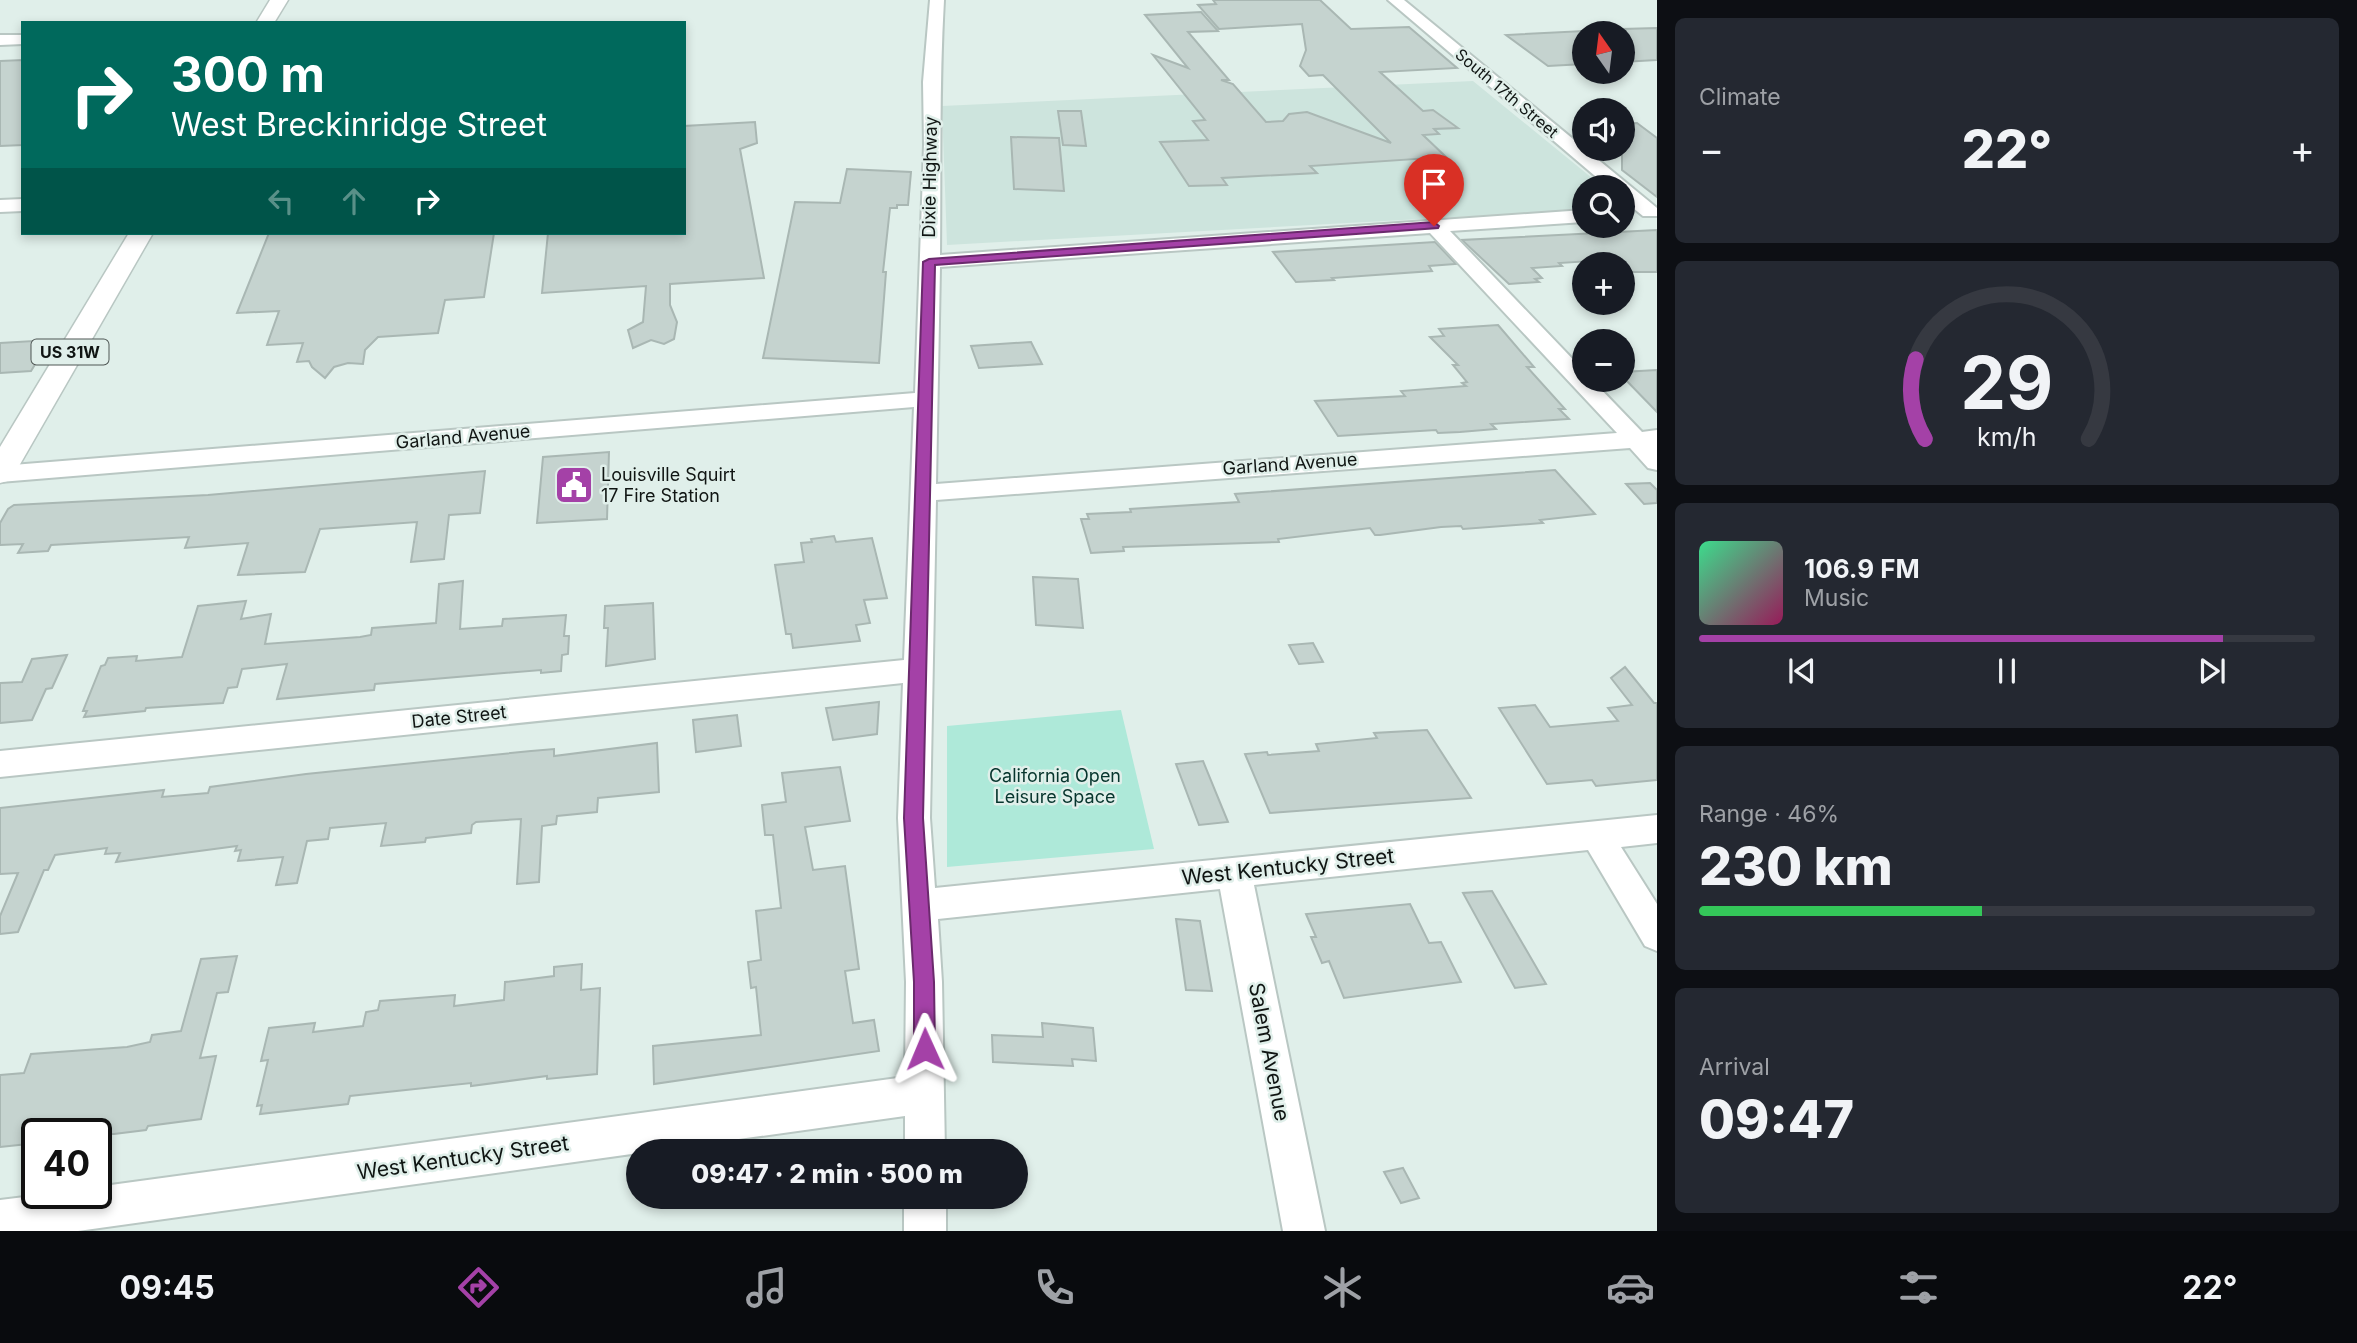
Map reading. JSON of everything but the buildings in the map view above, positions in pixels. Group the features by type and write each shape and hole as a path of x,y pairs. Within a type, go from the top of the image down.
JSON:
{"main road":[{"path":"266,21 279,0"},
{"name":"US 31W","path":"0,473 140,235"}],"street":[{"name":"Dixie Highway","path":"925,1139 924,982 914,818 933,145 931,82 937,0"},
{"name":"South 17th Street","path":"1395,0 1604,175"},
{"path":"0,40 21,40"},
{"name":"South 17th Street","path":"1635,199 1654,212"},
{"path":"0,206 21,205"},
{"path":"1635,213 1654,212"},
{"path":"929,262 1572,217"},
{"path":"1434,226 1646,439 1657,462"},
{"name":"Garland Avenue","path":"0,473 926,399"},
{"name":"Garland Avenue","path":"923,493 1646,439"},
{"name":"Date Street","path":"0,764 918,670"},
{"name":"West Kentucky Street","path":"919,905 1657,829"},
{"path":"1596,835 1657,935"},
{"name":"Salem Avenue","path":"1234,872 1304,1231"},
{"name":"West Kentucky Street","path":"0,1221 925,1094"},
{"path":"925,1209 925,1231"}],"shaded area":[{"path":"1473,81 1588,175 1572,175 1572,211 947,245 942,106"}],"green space":[{"name":"California Open Leisure Space","path":"1121,710 1154,849 947,867 947,726"}],"place":[{"name":"Louisville Squirt 17 Fire Station","path":"574,485"}],"route":[{"path":"925,1049 924,982 914,818 929,262 1434,226"}]}
